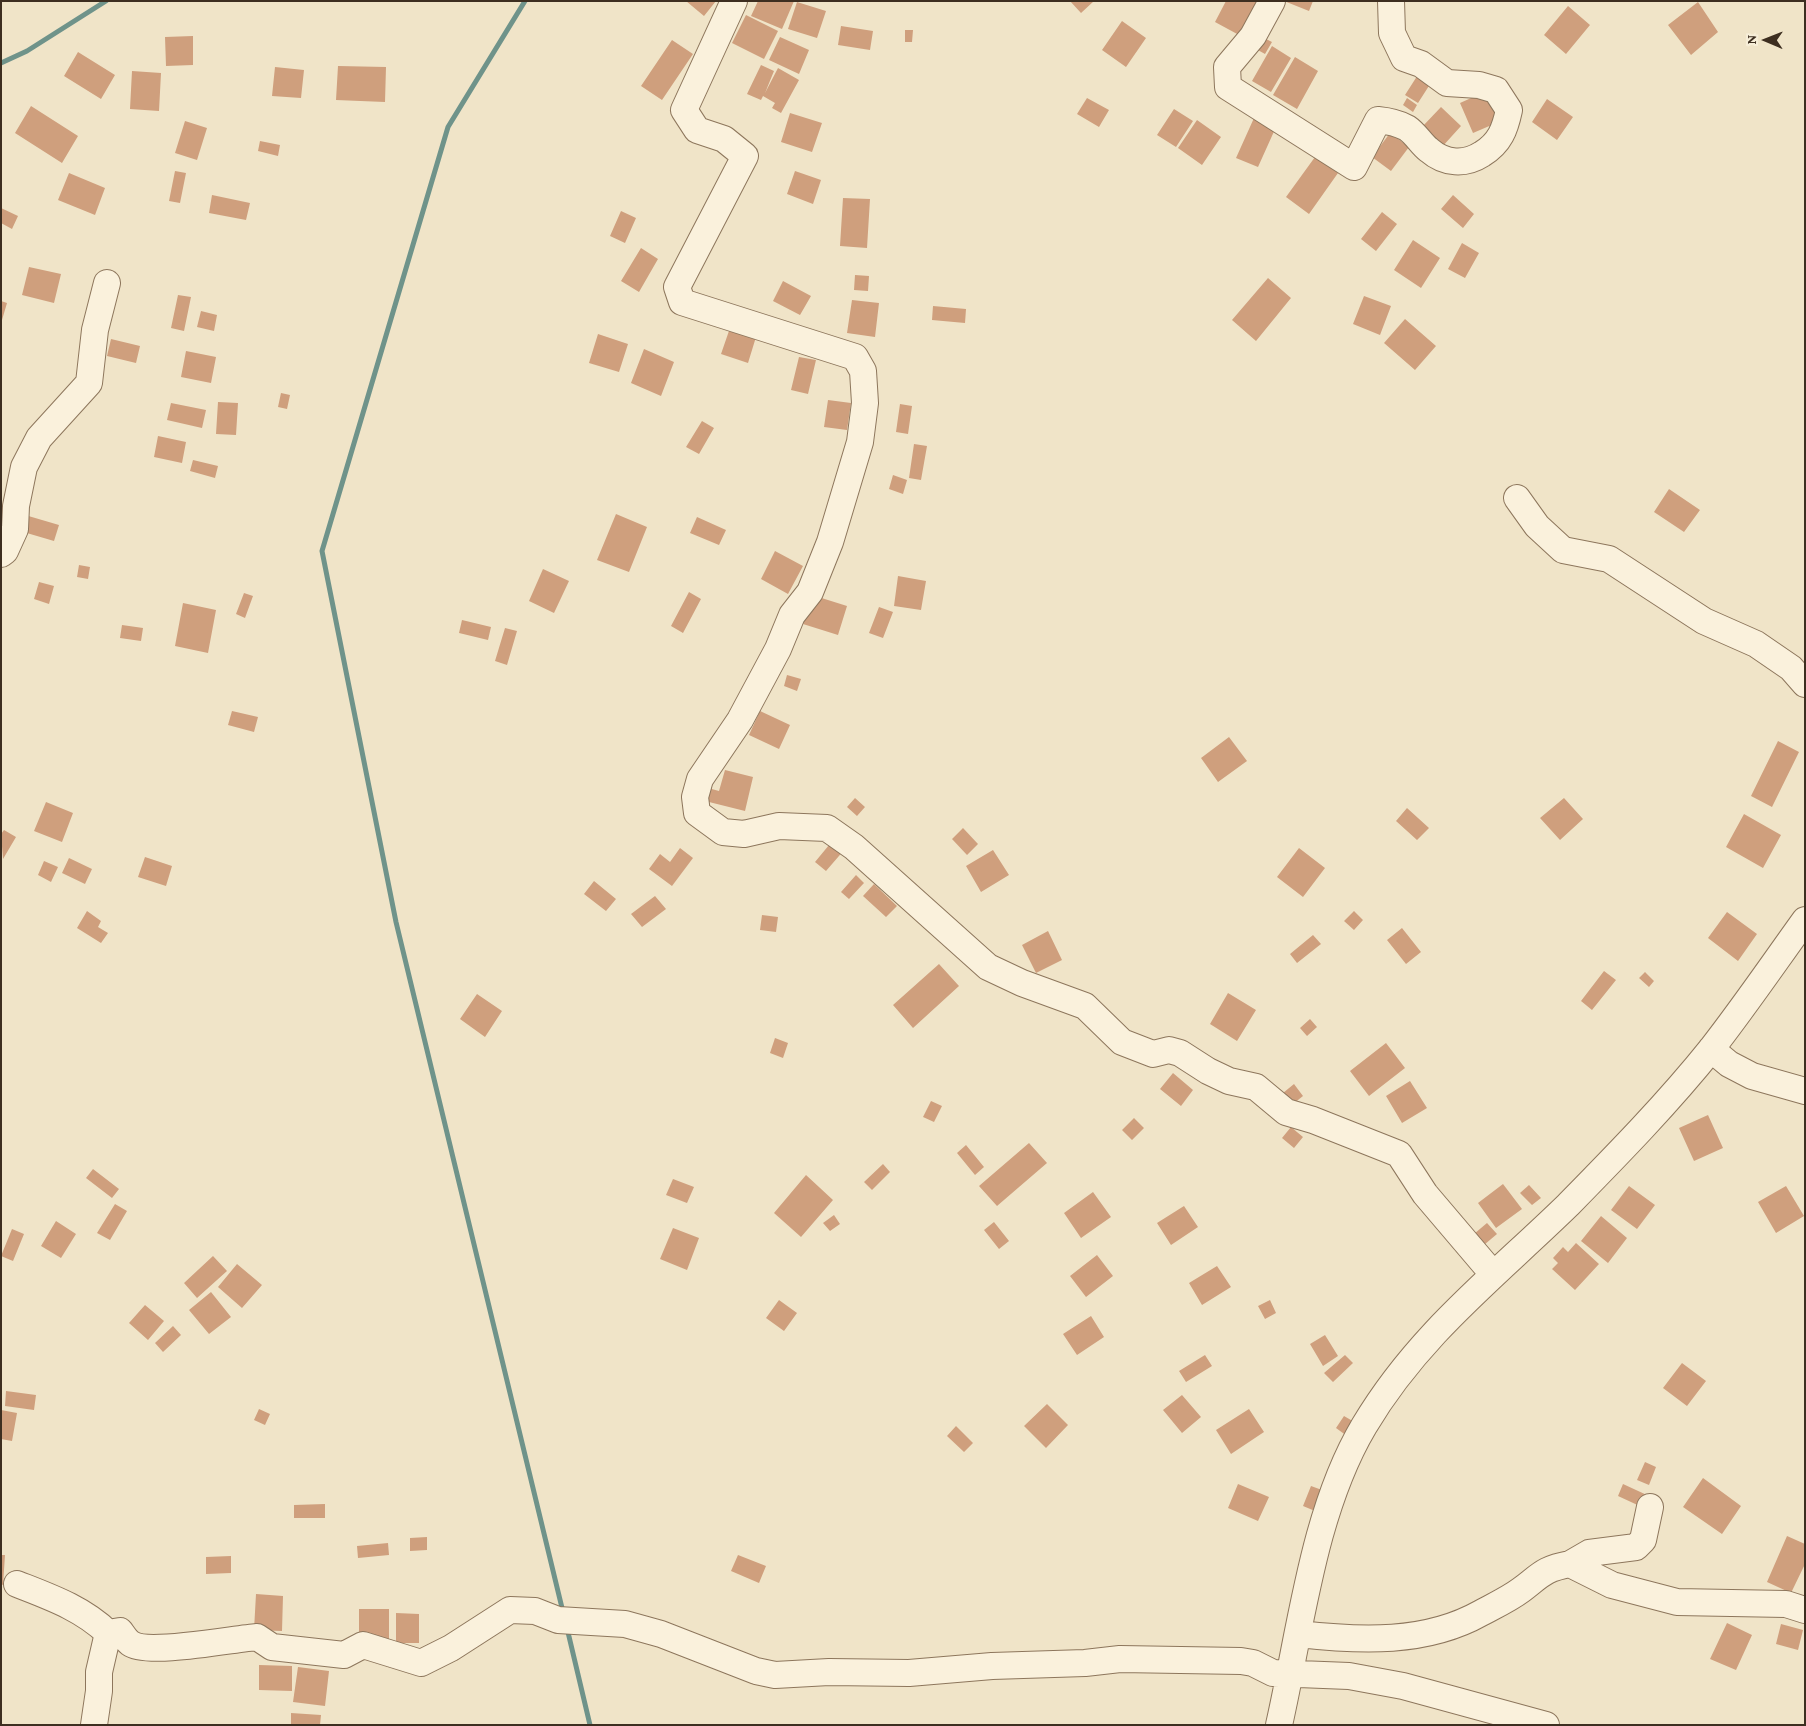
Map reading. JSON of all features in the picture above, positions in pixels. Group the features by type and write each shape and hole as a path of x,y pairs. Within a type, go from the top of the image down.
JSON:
{"street":[{"path":"734,1 684,110 696,130 724,139 745,156 677,287 682,302 855,357 864,370 865,403 860,442 847,492 817,575 810,592 792,616 778,648 740,720 700,779 695,797 697,813 723,832 744,834 780,826 827,828 854,847 988,967 1022,984 1085,1006 1122,1042 1153,1054 1169,1050 1180,1053 1208,1071 1229,1080 1256,1087 1286,1112 1313,1120 1399,1154 1425,1194 1493,1274"},
{"path":"1272,1 1253,36 1227,67 1228,86 1354,167 1378,120 1389,121 1408,129 1430,151 1447,161 1471,161 1491,149 1504,131 1509,110 1496,90 1479,85 1447,83 1421,64 1404,58 1392,33 1391,1"},
{"path":"3,560 15,529 16,506 24,467 39,438 89,383 95,330 107,282"},
{"path":"1517,498 1537,526 1563,550 1609,559 1704,621 1756,644 1791,668 1805,684"},
{"path":"1279,1725 1317,1548 1331,1502 1363,1428 1403,1368 1452,1313 1567,1205 1651,1117 1711,1049 1805,920"},
{"path":"1711,1049 1729,1064 1752,1076 1805,1091"},
{"path":"1299,1634 1347,1639 1436,1632 1478,1615 1520,1591 1542,1571 1570,1564 1589,1553 1636,1546 1643,1540 1650,1507"},
{"path":"1570,1564 1612,1585 1677,1602 1786,1604 1805,1610"},
{"path":"17,1584 79,1609 92,1617 108,1633"},
{"path":"108,1633 120,1631 130,1643 148,1647 177,1648 257,1637 272,1647 344,1656 364,1645 421,1663 452,1648 510,1610 535,1612 558,1620 624,1624 661,1634 756,1671 775,1675 829,1672 909,1674 992,1666 1085,1663 1120,1659 1241,1661 1253,1663 1273,1672 1348,1676 1403,1686 1546,1725"},
{"path":"94,1725 99,1691 99,1672 108,1633"}],"building":[{"path":"686,1 716,1 704,16"},
{"path":"758,1 794,1 782,29 751,16"},
{"path":"1070,1 1094,1 1081,13"},
{"path":"1226,1 1257,1 1239,35 1215,22"},
{"path":"1284,1 1313,1 1309,11"},
{"path":"797,2 826,11 817,38 788,29"},
{"path":"1698,2 1718,32 1691,55 1668,25"},
{"path":"1568,6 1590,25 1566,54 1544,35"},
{"path":"746,15 778,31 764,59 732,43"},
{"path":"1122,21 1146,38 1126,67 1102,50"},
{"path":"841,26 873,31 870,50 838,45"},
{"path":"905,30 913,30 912,42 905,42"},
{"path":"193,36 193,65 166,66 165,37"},
{"path":"780,37 809,50 799,74 769,60"},
{"path":"1262,37 1272,42 1265,54 1256,49"},
{"path":"672,40 693,54 662,100 641,86"},
{"path":"1272,46 1291,58 1271,92 1252,81"},
{"path":"78,52 115,75 101,99 64,76"},
{"path":"1295,57 1318,71 1297,109 1273,95"},
{"path":"761,65 774,71 765,93 778,68 799,80 781,113 772,108 775,103 763,96 761,100 747,94"},
{"path":"338,66 386,67 385,102 336,100"},
{"path":"275,67 304,70 301,98 272,96"},
{"path":"1421,70 1434,78 1418,103 1405,95"},
{"path":"132,71 161,73 159,111 130,109"},
{"path":"1489,90 1501,121 1473,133 1460,103"},
{"path":"1087,98 1109,110 1099,127 1077,114"},
{"path":"1407,98 1417,105 1413,112 1403,105"},
{"path":"1547,99 1573,117 1557,140 1532,122"},
{"path":"31,106 78,136 62,163 15,133"},
{"path":"1441,107 1461,126 1442,147 1422,127"},
{"path":"1174,109 1193,121 1176,147 1157,135"},
{"path":"790,113 822,123 812,152 781,142"},
{"path":"1254,118 1276,127 1258,167 1236,158"},
{"path":"1197,120 1221,137 1202,165 1178,148"},
{"path":"185,121 207,128 197,160 175,153"},
{"path":"1390,133 1409,147 1391,171 1372,157"},
{"path":"260,141 280,145 278,156 258,151"},
{"path":"1315,157 1338,173 1309,214 1286,197"},
{"path":"175,171 186,173 180,203 169,201"},
{"path":"795,171 821,180 813,204 787,194"},
{"path":"69,173 105,188 95,215 58,200"},
{"path":"212,195 250,203 246,220 209,213"},
{"path":"1453,195 1474,214 1463,228 1441,209"},
{"path":"843,198 870,199 867,248 840,246"},
{"path":"1,208 18,216 12,229 1,223"},
{"path":"621,211 636,218 625,243 610,236"},
{"path":"1382,212 1397,224 1376,251 1361,239"},
{"path":"1413,240 1440,258 1421,288 1394,270"},
{"path":"1462,243 1479,253 1465,278 1448,269"},
{"path":"641,248 658,259 639,292 621,281"},
{"path":"29,267 61,274 54,303 22,295"},
{"path":"855,275 869,276 868,291 854,290"},
{"path":"1268,278 1291,298 1256,341 1232,320"},
{"path":"783,281 811,296 800,315 773,301"},
{"path":"178,295 191,297 184,331 171,328"},
{"path":"1364,296 1391,306 1380,335 1353,324"},
{"path":"852,300 879,303 875,337 847,333"},
{"path":"1,301 7,303 2,320 1,320"},
{"path":"933,306 966,309 965,323 932,320"},
{"path":"201,311 217,315 214,331 197,327"},
{"path":"1405,319 1436,346 1415,370 1384,343"},
{"path":"730,328 756,337 748,363 721,354"},
{"path":"598,334 628,344 619,372 589,363"},
{"path":"111,339 140,346 136,363 107,356"},
{"path":"644,349 674,362 661,396 631,383"},
{"path":"186,351 216,357 211,383 181,377"},
{"path":"799,357 816,360 808,394 791,390"},
{"path":"281,393 290,395 287,409 278,407"},
{"path":"828,400 851,403 847,430 824,427"},
{"path":"218,402 238,403 236,435 216,434"},
{"path":"171,403 206,410 202,428 167,420"},
{"path":"900,404 912,406 908,434 896,432"},
{"path":"702,421 714,428 699,454 686,447"},
{"path":"158,436 186,442 182,463 154,457"},
{"path":"914,444 927,446 921,480 909,478"},
{"path":"193,460 218,466 215,478 190,471"},
{"path":"893,475 907,480 903,494 889,489"},
{"path":"1669,489 1700,510 1684,532 1654,512"},
{"path":"616,514 647,527 629,572 597,560"},
{"path":"25,515 59,525 54,541 20,531"},
{"path":"697,517 726,530 719,545 690,533"},
{"path":"775,551 803,566 788,594 761,579"},
{"path":"79,565 90,567 88,579 77,577"},
{"path":"543,569 569,581 554,613 529,601"},
{"path":"898,576 926,581 921,610 894,606"},
{"path":"39,582 54,586 49,604 34,599"},
{"path":"689,592 701,599 683,633 671,626"},
{"path":"244,593 253,596 245,618 236,614"},
{"path":"812,595 847,606 838,635 803,624"},
{"path":"183,603 216,610 208,653 175,646"},
{"path":"879,607 893,612 883,638 869,633"},
{"path":"462,620 491,627 488,640 459,633"},
{"path":"122,625 143,628 141,641 120,638"},
{"path":"505,628 517,631 507,665 495,661"},
{"path":"787,675 801,679 797,691 784,686"},
{"path":"232,711 258,717 254,732 228,725"},
{"path":"760,711 790,725 779,749 749,735"},
{"path":"1229,737 1247,761 1218,782 1201,758"},
{"path":"1778,741 1799,752 1772,807 1751,796"},
{"path":"725,770 753,777 745,811 705,801 708,788 719,791"},
{"path":"855,798 865,807 857,816 847,807"},
{"path":"1564,798 1583,819 1560,840 1540,818"},
{"path":"46,802 73,813 62,842 34,831"},
{"path":"1407,808 1429,828 1417,840 1396,821"},
{"path":"1744,814 1781,835 1763,868 1726,847"},
{"path":"963,828 978,844 967,855 952,839"},
{"path":"4,830 16,837 3,859 1,834"},
{"path":"834,839 845,849 826,871 815,862"},
{"path":"680,848 693,858 672,886 649,869 660,854 670,862"},
{"path":"1299,848 1325,868 1303,897 1277,877"},
{"path":"993,850 1009,875 981,892 966,866"},
{"path":"145,857 172,866 166,886 138,877"},
{"path":"69,858 92,869 85,884 62,873"},
{"path":"44,861 58,867 51,882 38,875"},
{"path":"856,875 864,883 849,899 841,892"},
{"path":"594,881 616,899 606,911 584,894"},
{"path":"874,884 897,906 886,917 863,896"},
{"path":"655,896 666,909 642,927 631,914"},
{"path":"87,911 101,921 98,927 108,933 101,943 77,928"},
{"path":"1354,911 1363,920 1354,930 1344,921"},
{"path":"1727,912 1757,934 1738,961 1708,938"},
{"path":"762,915 778,917 776,932 760,930"},
{"path":"1402,928 1421,952 1406,964 1387,940"},
{"path":"1048,931 1062,960 1036,973 1022,945"},
{"path":"1313,935 1321,944 1297,963 1290,954"},
{"path":"939,964 959,986 913,1028 893,1005"},
{"path":"1604,971 1616,980 1592,1010 1581,1001"},
{"path":"1645,972 1654,981 1649,987 1639,978"},
{"path":"1228,993 1256,1010 1237,1041 1210,1024"},
{"path":"477,994 502,1011 485,1037 460,1019"},
{"path":"1310,1019 1317,1027 1307,1036 1300,1028"},
{"path":"775,1038 788,1043 783,1058 770,1053"},
{"path":"1386,1043 1405,1068 1369,1096 1350,1071"},
{"path":"1173,1073 1193,1090 1181,1106 1160,1089"},
{"path":"1410,1081 1427,1108 1402,1123 1386,1096"},
{"path":"1294,1084 1303,1096 1293,1104 1283,1093"},
{"path":"931,1101 942,1106 934,1122 923,1117"},
{"path":"1708,1115 1723,1148 1694,1161 1679,1128"},
{"path":"1134,1118 1144,1128 1132,1140 1122,1130"},
{"path":"1291,1127 1303,1137 1294,1148 1282,1138"},
{"path":"1029,1143 1047,1163 997,1206 979,1186"},
{"path":"966,1145 984,1167 975,1175 957,1153"},
{"path":"883,1164 890,1172 872,1190 864,1182"},
{"path":"93,1169 119,1189 112,1198 86,1178"},
{"path":"806,1175 833,1200 801,1237 774,1213"},
{"path":"673,1179 694,1187 687,1203 666,1195"},
{"path":"1503,1184 1522,1209 1496,1228 1478,1203"},
{"path":"1529,1185 1541,1198 1532,1205 1520,1193"},
{"path":"1629,1186 1655,1205 1637,1229 1611,1210"},
{"path":"1786,1186 1804,1216 1776,1233 1758,1202"},
{"path":"1093,1192 1111,1217 1081,1238 1064,1213"},
{"path":"115,1204 127,1211 110,1240 97,1233"},
{"path":"1184,1206 1198,1227 1171,1245 1157,1223"},
{"path":"834,1215 840,1224 830,1231 823,1223"},
{"path":"1601,1216 1627,1238 1608,1263 1581,1241"},
{"path":"56,1221 76,1234 61,1258 41,1246"},
{"path":"994,1222 1009,1241 999,1249 984,1230"},
{"path":"1487,1223 1497,1234 1478,1250 1468,1239"},
{"path":"673,1228 699,1238 687,1270 660,1259"},
{"path":"12,1229 24,1234 13,1261 1,1256"},
{"path":"1576,1243 1599,1264 1575,1290 1552,1269 1558,1263 1553,1258 1563,1247 1568,1252"},
{"path":"1097,1255 1113,1276 1086,1297 1070,1276"},
{"path":"213,1256 227,1271 197,1298 184,1283"},
{"path":"237,1264 262,1285 242,1308 218,1287"},
{"path":"1217,1266 1231,1287 1202,1305 1189,1283"},
{"path":"211,1292 231,1317 209,1334 189,1310"},
{"path":"779,1300 797,1313 784,1331 766,1318"},
{"path":"1270,1300 1276,1313 1265,1319 1258,1306"},
{"path":"145,1305 164,1321 148,1340 129,1323"},
{"path":"1091,1316 1104,1337 1077,1355 1063,1334"},
{"path":"173,1326 181,1335 163,1352 155,1343"},
{"path":"1325,1335 1338,1356 1323,1366 1310,1344"},
{"path":"1205,1355 1212,1366 1186,1382 1179,1371"},
{"path":"1345,1355 1353,1363 1333,1382 1324,1373"},
{"path":"1682,1363 1706,1381 1687,1406 1663,1388"},
{"path":"6,1391 36,1395 34,1410 5,1406"},
{"path":"1182,1395 1201,1417 1182,1433 1163,1410"},
{"path":"1047,1404 1068,1425 1046,1448 1024,1426"},
{"path":"259,1409 270,1414 265,1425 254,1420"},
{"path":"1249,1409 1264,1432 1231,1454 1216,1430"},
{"path":"1,1410 17,1413 12,1441 1,1439"},
{"path":"1344,1416 1356,1423 1347,1436 1336,1428"},
{"path":"956,1426 973,1443 964,1452 947,1436"},
{"path":"1645,1462 1656,1467 1649,1485 1637,1480"},
{"path":"1703,1478 1741,1506 1722,1534 1683,1507"},
{"path":"1238,1484 1269,1497 1258,1521 1228,1508"},
{"path":"1623,1484 1649,1496 1644,1508 1618,1496"},
{"path":"1311,1486 1322,1490 1315,1511 1303,1506"},
{"path":"325,1504 325,1518 294,1518 294,1505"},
{"path":"1787,1536 1805,1544 1805,1564 1791,1593 1767,1582"},
{"path":"427,1537 427,1550 410,1551 410,1538"},
{"path":"388,1543 389,1555 358,1558 357,1546"},
{"path":"1,1555 5,1555 3,1585 1,1584"},
{"path":"738,1555 766,1566 759,1583 731,1571"},
{"path":"231,1556 231,1573 206,1574 206,1557"},
{"path":"256,1594 283,1596 282,1631 254,1630"},
{"path":"359,1609 389,1609 389,1641 359,1641"},
{"path":"396,1613 419,1614 419,1643 396,1643"},
{"path":"1727,1623 1752,1635 1736,1670 1710,1659"},
{"path":"1781,1624 1803,1630 1798,1650 1776,1644"},
{"path":"259,1665 292,1666 292,1691 259,1690"},
{"path":"298,1667 329,1671 325,1706 293,1702"},
{"path":"291,1713 321,1715 320,1725 291,1725"}],"waterway":[{"path":"1,63 27,51 106,1"},
{"path":"525,1 448,127 322,551 396,922 563,1612"},
{"path":"567,1628 590,1725"}]}
